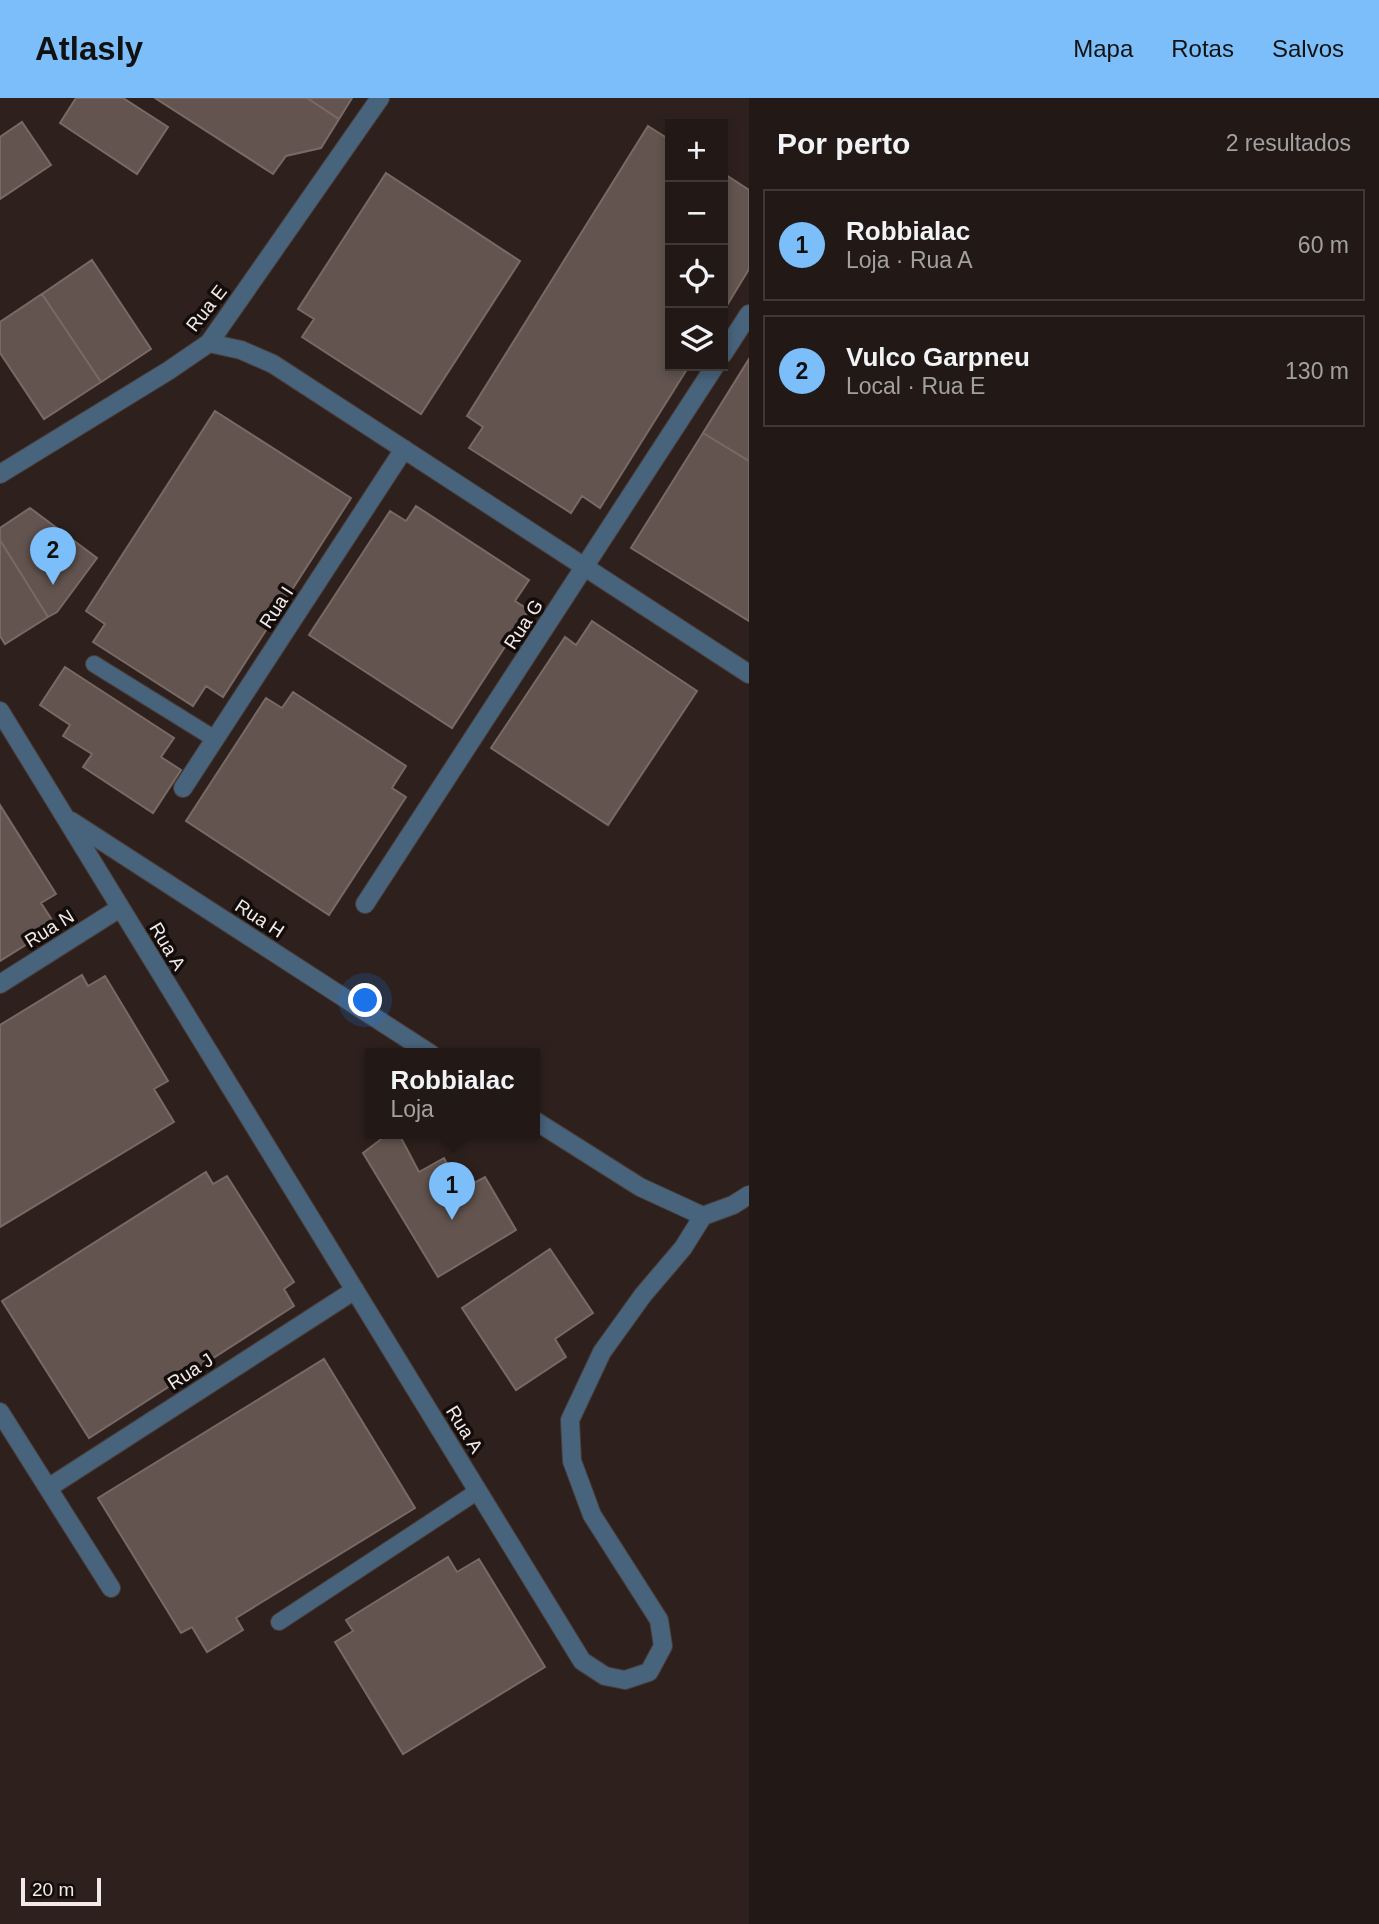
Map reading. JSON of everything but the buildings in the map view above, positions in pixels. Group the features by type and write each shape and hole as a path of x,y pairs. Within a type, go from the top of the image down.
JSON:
{"street":[{"name":"Rua E","path":"0,474 209,343 380,98"},
{"path":"728,346 749,314"},
{"path":"209,343 241,350 273,364 749,674"},
{"name":"Rua G","path":"365,904 712,371"},
{"name":"Rua I","path":"183,788 404,449"},
{"name":"Rua A","path":"0,711 582,1661 605,1676 625,1680 649,1672 663,1646 659,1620 592,1516 572,1461 570,1420 602,1352 643,1295 683,1248 703,1216"},
{"name":"Rua H","path":"65,817 422,1048"},
{"name":"Rua N","path":"0,984 120,908"},
{"path":"540,1124 640,1187 703,1216 733,1205 749,1195"},
{"name":"Rua J","path":"48,1488 355,1290"},
{"path":"0,1412 111,1588"}],"lane":[{"path":"94,664 215,739"},
{"path":"279,1622 478,1492"}],"place":[{"name":"Vulco Garpneu","path":"53,585"},
{"name":"Robbialac","path":"452,1220"}]}
